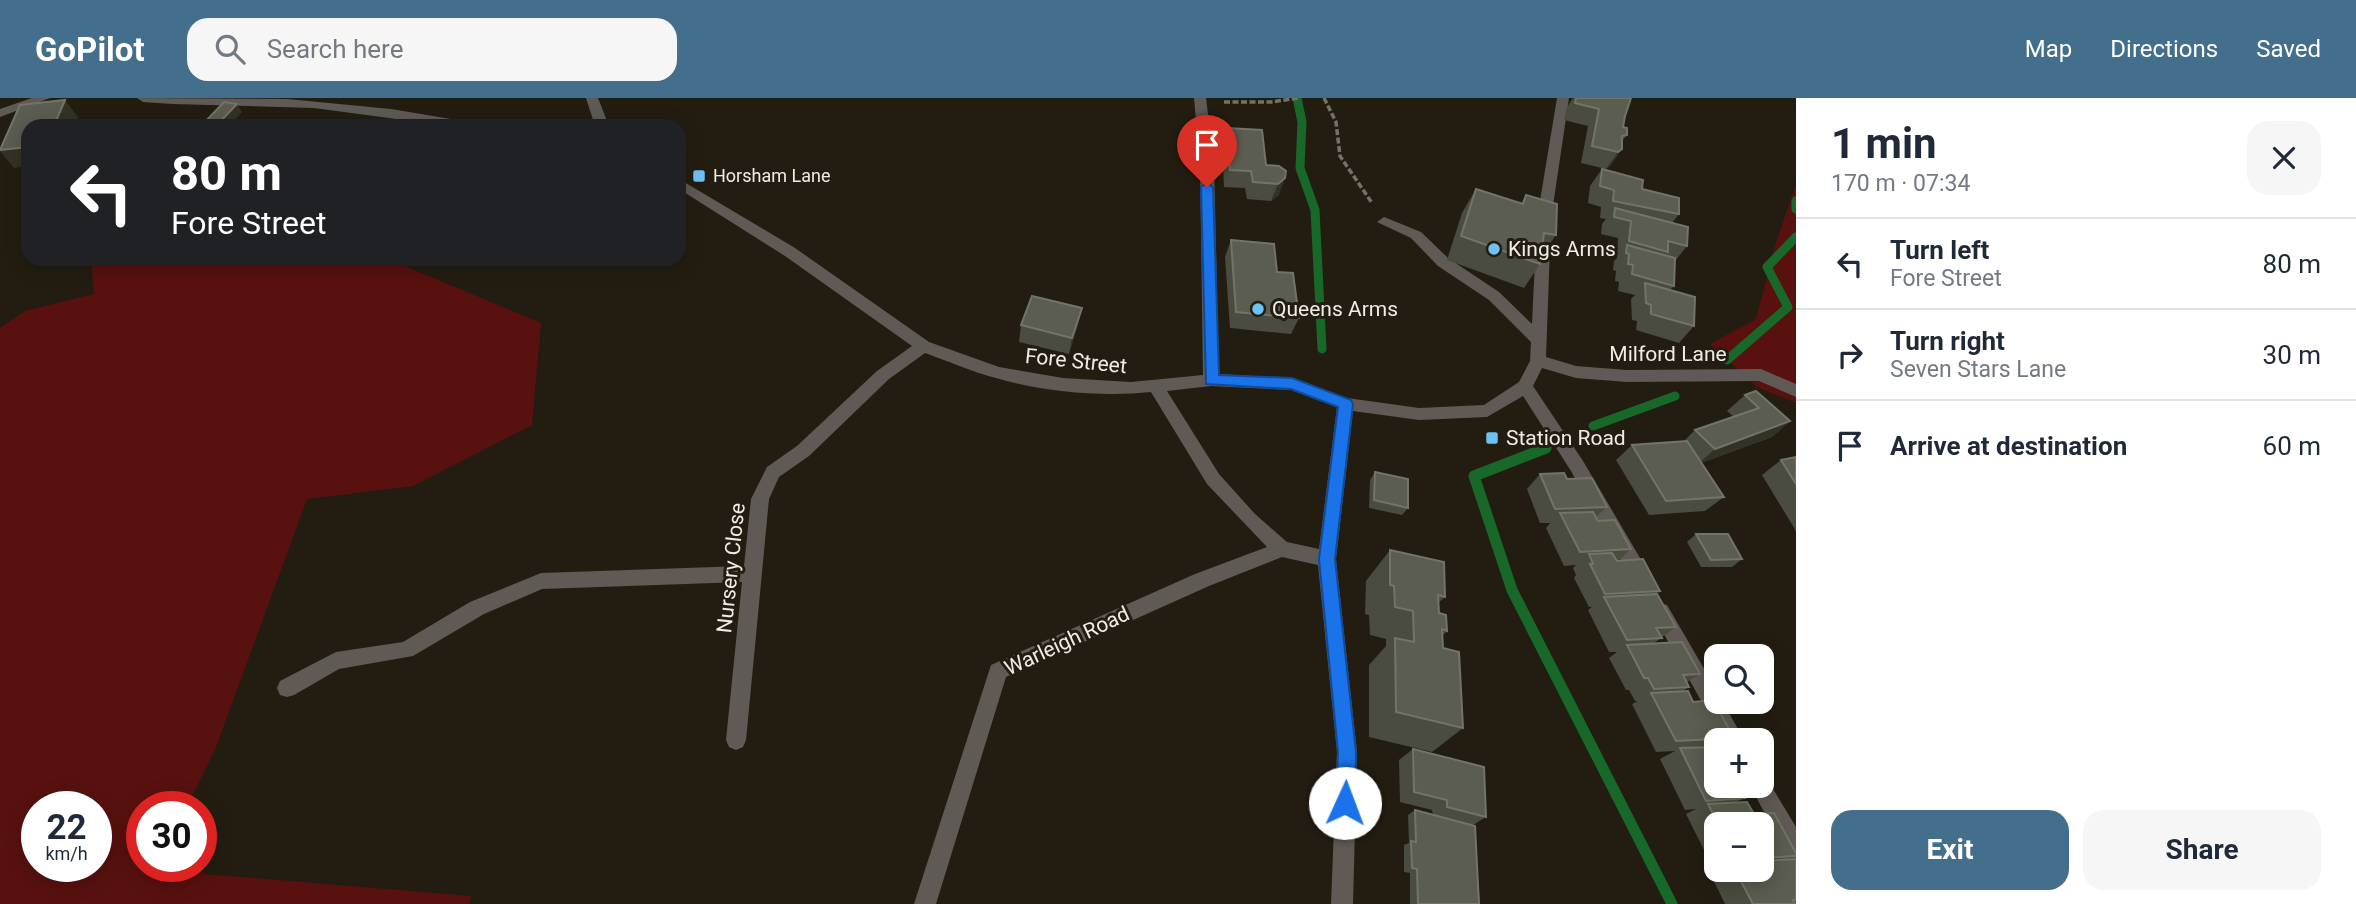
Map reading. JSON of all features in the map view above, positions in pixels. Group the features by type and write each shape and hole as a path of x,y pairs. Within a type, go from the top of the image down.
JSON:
{"street":[{"path":"0,113 44,98"},
{"path":"144,98 191,103 257,101 342,106 434,119"},
{"path":"592,98 600,119"},
{"path":"1538,361 1544,219 1563,98"},
{"path":"1196,99 1207,163 1211,380"},
{"name":"Fore Street","path":"686,187 790,252 869,305 923,346 998,373 1050,382 1132,388 1211,380 1292,384 1346,404 1419,414 1488,411 1525,386 1538,361"},
{"path":"1384,222 1416,234 1443,262 1494,296 1539,340"},
{"name":"Nursery Close","path":"736,740 760,499 773,472 803,451 883,375 923,346"},
{"name":"Milford Lane","path":"1538,361 1576,372 1627,376 1761,375 1796,391"},
{"path":"1155,385 1213,479 1249,519 1282,549 1327,559"},
{"path":"1525,386 1577,466 1727,728"},
{"path":"1342,904 1347,752 1327,559 1346,404"},
{"name":"Warleigh Road","path":"925,904 998,671 1202,580 1282,549"},
{"path":"287,688 336,661 406,650 477,608 541,581 753,574"},
{"path":"1767,798 1796,848"}],"path":[{"path":"1196,99 1262,103 1269,100 1279,103 1299,98"},
{"path":"1324,98 1336,122 1340,156 1384,222"}],"shaded area":[{"path":"1796,185 1796,403 1757,387 1710,344 1756,319 1777,239"},
{"path":"92,266 405,266 541,323 532,425 413,486 307,499 216,747 195,791 126,791 126,882 217,882 217,875 471,896 469,904 0,904 0,328 25,311 94,294"}],"building":[{"path":"1576,98 1631,98 1623,127 1627,128 1627,135 1622,136 1622,149 1618,152 1592,146 1599,109 1575,103"},
{"path":"65,100 57,119 21,119 21,148 0,150 20,105"},
{"path":"224,102 237,104 223,119 208,119"},
{"path":"1227,128 1262,130 1266,165 1279,166 1286,171 1285,178 1278,184 1253,182 1251,171 1230,170"},
{"path":"1602,169 1643,180 1642,189 1679,198 1679,214 1613,201 1614,190 1600,186"},
{"path":"1476,189 1523,204 1526,195 1557,204 1556,235 1544,233 1540,264 1461,236"},
{"path":"1615,208 1688,227 1687,246 1668,241 1668,252 1629,241 1631,221 1614,217"},
{"name":"Queens Arms","path":"1231,240 1274,244 1277,272 1293,273 1299,318 1236,312"},
{"path":"1627,245 1675,258 1674,286 1632,274 1633,265 1628,264"},
{"path":"1645,283 1695,297 1694,326 1651,314 1651,305 1646,303"},
{"path":"1032,296 1082,308 1072,338 1021,325"},
{"path":"1756,391 1790,421 1715,449 1695,430 1759,408 1745,395"},
{"path":"1687,441 1724,497 1666,501 1632,445"},
{"path":"1796,457 1796,484 1781,460"},
{"path":"1375,472 1408,479 1408,508 1374,500"},
{"path":"1564,473 1567,479 1592,478 1607,507 1555,509 1540,474"},
{"path":"1593,512 1598,521 1615,520 1631,549 1580,552 1560,513"},
{"path":"1696,534 1728,534 1742,559 1711,560"},
{"path":"1390,550 1444,562 1445,597 1438,595 1439,613 1446,615 1447,631 1442,629 1443,648 1459,652 1463,728 1396,712 1395,638 1414,642 1413,611 1395,607 1394,586 1390,585"},
{"path":"1612,553 1617,561 1643,559 1660,591 1605,594 1590,564 1593,564 1589,554"},
{"path":"1657,594 1676,627 1656,628 1662,638 1627,640 1604,597"},
{"path":"1682,642 1700,674 1683,675 1689,687 1654,689 1648,678 1644,678 1627,645"},
{"path":"1688,691 1693,702 1704,701 1704,714 1721,714 1728,728 1704,728 1704,740 1676,741 1651,693"},
{"path":"1704,747 1704,797 1680,748"},
{"path":"1413,749 1484,767 1486,817 1447,807 1447,800 1414,792"},
{"path":"1705,798 1745,798 1706,801"},
{"path":"1747,802 1753,812 1712,812 1708,804"},
{"path":"1415,810 1475,826 1479,904 1418,904 1417,869 1412,868 1411,841 1416,842"},
{"path":"1774,813 1796,853 1796,856 1774,857"},
{"path":"1796,859 1795,904 1753,904 1741,882 1774,882 1774,860"}],"waterway":[{"path":"1297,98 1302,122 1300,168 1315,210 1322,349"},
{"path":"1796,201 1796,209"},
{"path":"1727,360 1788,307 1767,267 1796,237"},
{"path":"1593,426 1675,396"},
{"path":"1546,448 1474,476 1512,590 1672,904"}],"place":[{"name":"Horsham Lane","path":"699,176"},
{"name":"Kings Arms","path":"1494,249"},
{"name":"Queens Arms","path":"1258,309"},
{"name":"Station Road","path":"1492,438"}],"route":[{"path":"1207,187 1211,380 1292,384 1346,404 1331,506 1327,559 1347,752 1345,803"}]}
